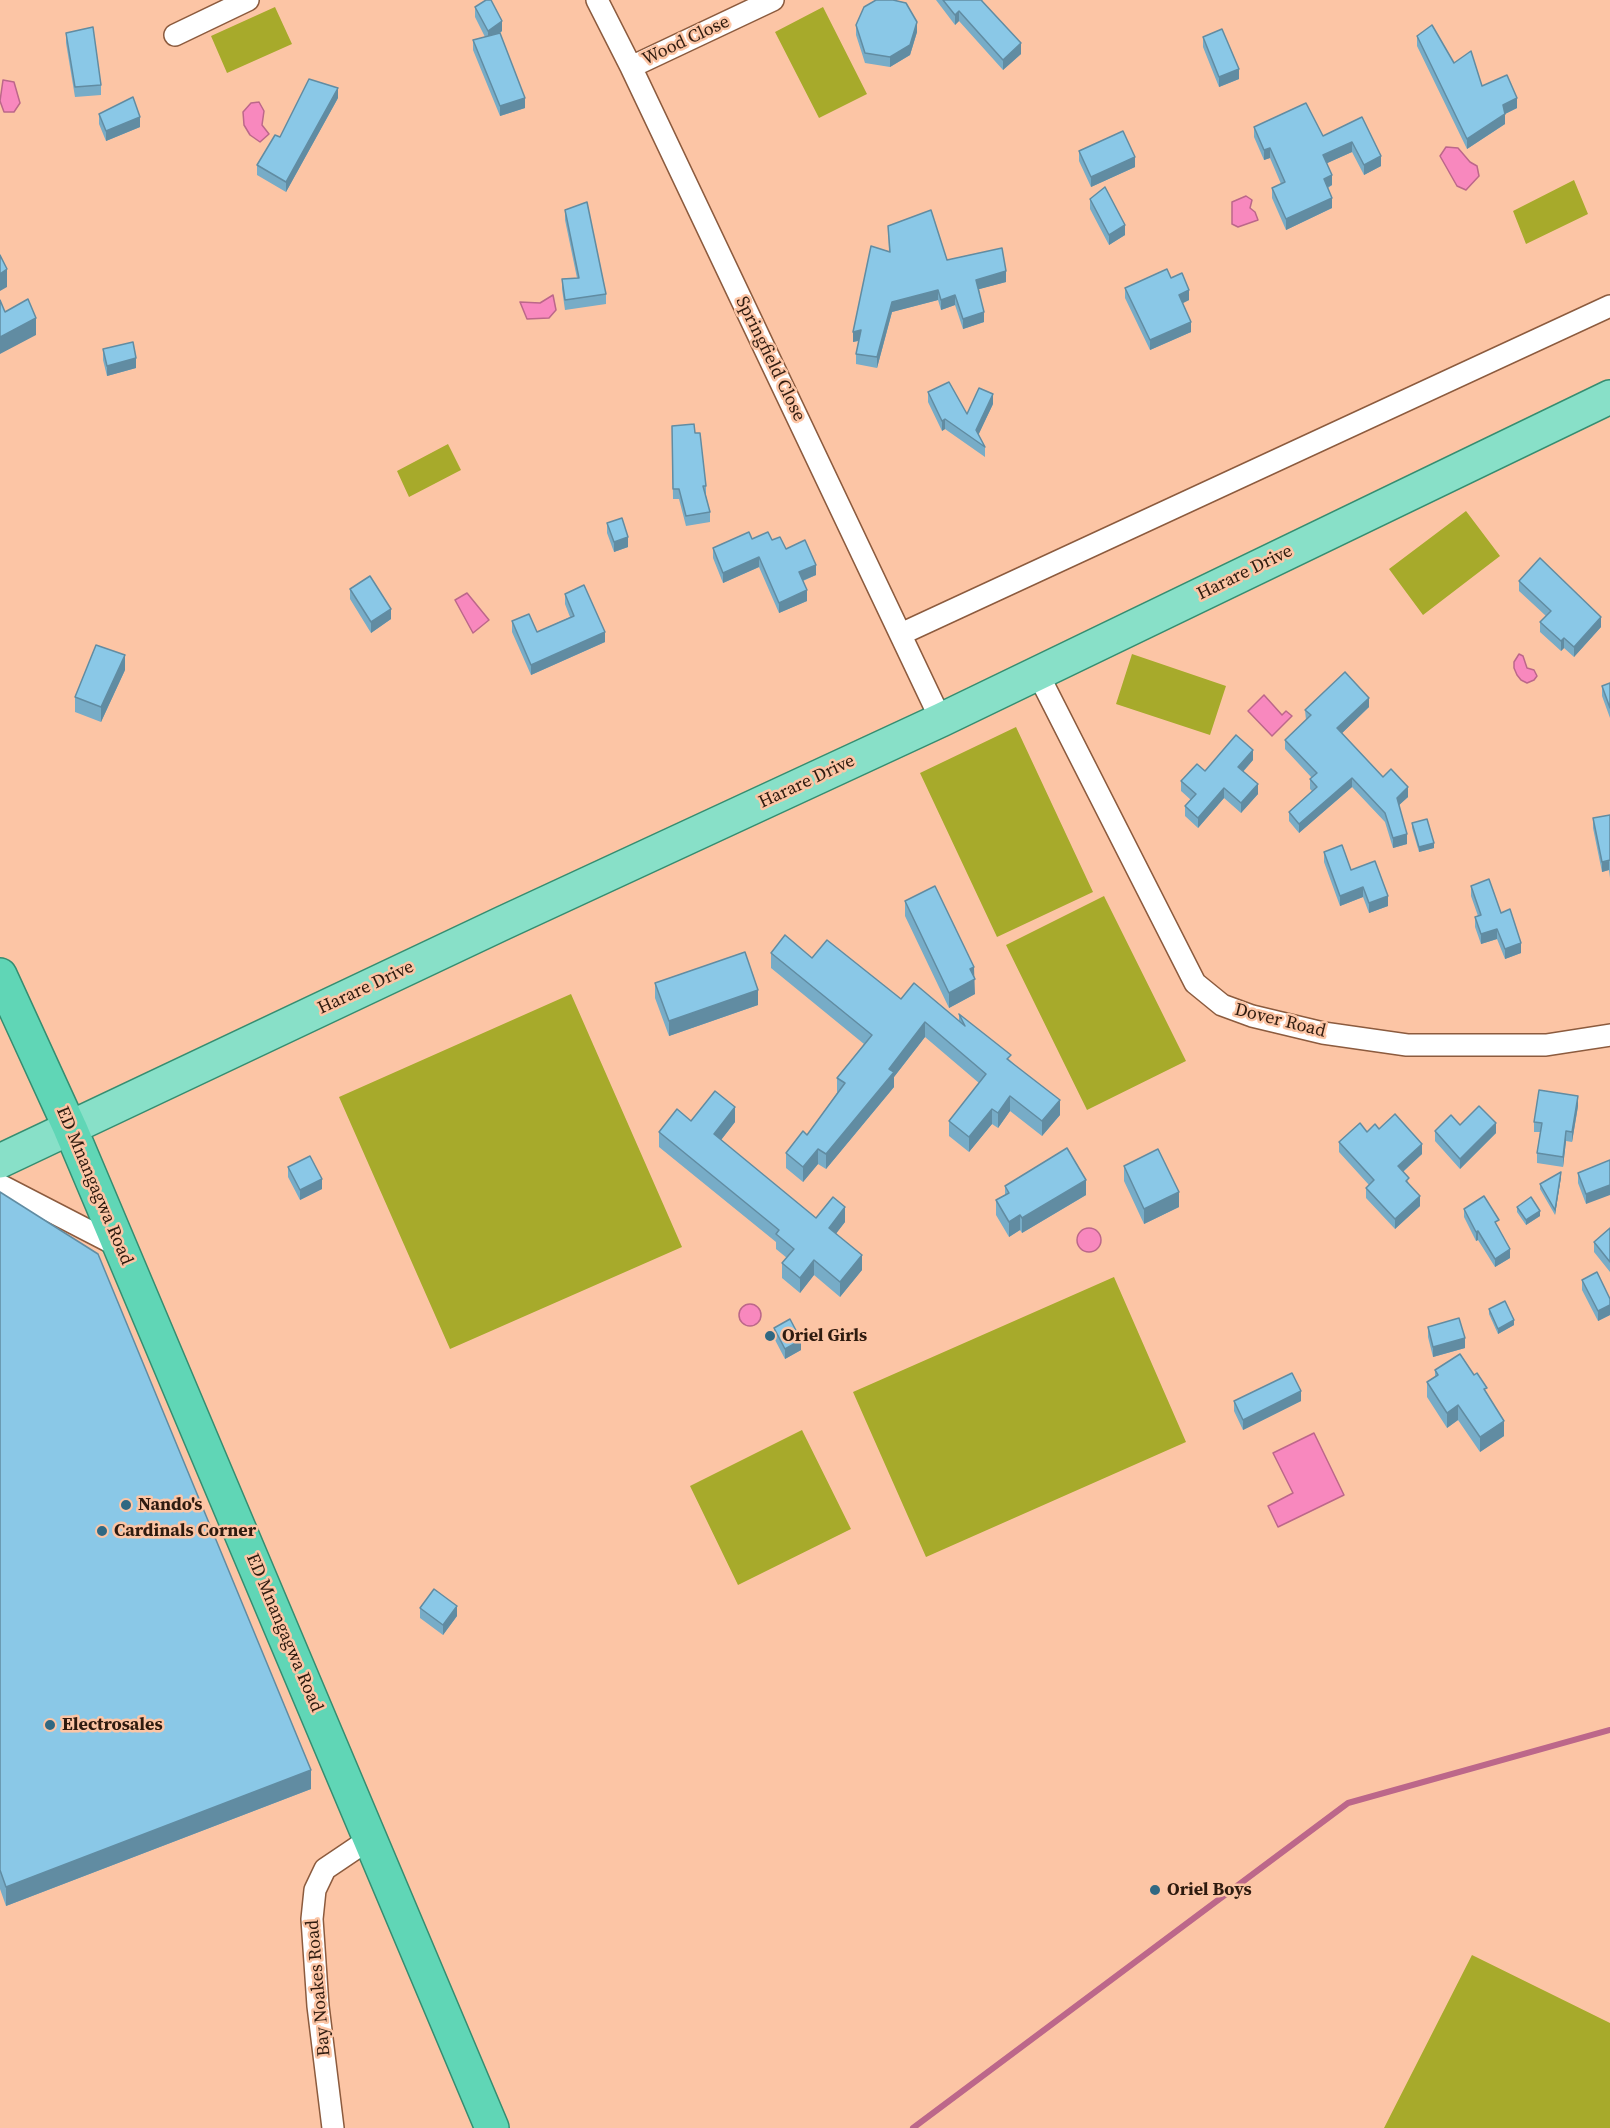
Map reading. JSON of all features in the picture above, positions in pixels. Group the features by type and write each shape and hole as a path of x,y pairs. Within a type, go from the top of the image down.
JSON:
{"highway":[{"name":"ED Mnangagwa Road","path":"0,975 70,1128 492,2128"}],"main road":[{"name":"Harare Drive","path":"0,1161 503,923 1038,674 1610,397"}],"street":[{"path":"175,35 248,0"},
{"name":"Springfield Close","path":"597,0 941,720"},
{"name":"Wood Close","path":"631,68 773,0"},
{"path":"901,634 1610,306"},
{"name":"Dover Road","path":"1038,674 1195,983 1222,1005 1252,1016 1323,1033 1407,1045 1546,1045 1610,1035"},
{"path":"0,1185 120,1247"},
{"name":"Bay Noakes Road","path":"333,2128 318,2006 312,1918 315,1890 325,1869 371,1838"}],"shaded area":[{"path":"275,7 292,44 227,73 211,36"},
{"path":"823,7 867,94 819,118 775,32"},
{"path":"3,80 14,82 20,103 14,112 4,112 0,101"},
{"path":"259,102 264,111 262,125 269,134 260,142 250,135 244,125 243,112 251,103"},
{"path":"1446,147 1458,148 1470,162 1477,166 1479,176 1466,190 1457,186 1440,156"},
{"path":"1574,180 1588,214 1526,244 1513,211"},
{"path":"1246,196 1252,200 1250,208 1255,212 1258,220 1238,227 1232,224 1232,202"},
{"path":"553,295 556,310 549,318 527,319 520,302 540,303"},
{"path":"448,444 461,470 409,497 397,471"},
{"path":"1466,511 1500,556 1423,615 1389,569"},
{"path":"467,593 489,620 473,633 455,600"},
{"path":"1132,654 1226,686 1210,735 1116,704"},
{"path":"1519,654 1523,656 1527,668 1534,670 1537,676 1527,683 1521,680 1514,668 1514,662"},
{"path":"1264,695 1282,715 1286,711 1292,716 1272,736 1248,711"},
{"path":"1016,727 1093,892 997,937 920,773"},
{"path":"1104,896 1186,1061 1087,1110 1006,945"},
{"path":"571,994 682,1247 450,1349 339,1097"},
{"path":"1089,1228 1098,1231 1101,1240 1098,1249 1089,1252 1080,1249 1077,1240 1080,1231"},
{"path":"1114,1277 1186,1442 926,1557 853,1392"},
{"path":"750,1304 758,1307 761,1315 758,1323 750,1326 742,1323 739,1315 742,1307"},
{"path":"802,1430 851,1529 738,1585 690,1486"},
{"path":"1314,1433 1344,1495 1278,1527 1268,1506 1293,1493 1273,1453"},
{"path":"1472,1955 1610,2023 1610,2128 1384,2128"}],"building":[{"path":"486,0 491,0 502,21 488,31 475,7"},
{"path":"876,0 906,3 917,22 910,45 890,57 865,53 856,25 864,7"},
{"path":"943,0 981,0 1021,43 1003,60 959,11 955,15"},
{"path":"1432,25 1454,63 1471,51 1482,86 1507,75 1517,98 1503,105 1505,114 1467,139 1417,36"},
{"path":"93,27 101,85 75,87 66,33"},
{"path":"1222,29 1239,69 1219,77 1203,37"},
{"path":"500,33 525,98 500,106 473,40"},
{"path":"309,79 338,88 286,182 257,165 275,135 280,137"},
{"path":"133,97 140,117 106,131 99,114"},
{"path":"1306,103 1323,136 1362,117 1381,156 1364,165 1352,142 1323,155 1332,175 1324,179 1332,198 1286,219 1272,188 1285,182 1270,148 1264,150 1254,127"},
{"path":"1123,131 1135,157 1091,177 1079,151"},
{"path":"1105,187 1125,225 1109,235 1090,199"},
{"path":"587,202 606,294 565,300 562,279 579,278 565,210"},
{"path":"931,210 947,260 1002,248 1006,271 976,280 984,312 963,319 955,295 941,300 938,290 892,302 877,357 856,354 861,330 853,332 871,246 890,252 888,226"},
{"path":"0,255 7,269 0,274"},
{"path":"1167,269 1171,278 1182,273 1189,290 1179,295 1191,322 1150,340 1125,288"},
{"path":"28,299 36,318 0,337 0,300 5,312"},
{"path":"133,342 136,358 107,366 103,349"},
{"path":"949,382 967,414 979,388 993,394 976,430 985,447 945,419 942,421 928,392"},
{"path":"694,424 695,433 700,433 706,486 703,486 710,512 686,516 679,489 673,489 672,426"},
{"path":"622,518 628,537 614,542 607,523"},
{"path":"749,532 752,539 768,532 772,540 780,537 786,549 805,540 816,565 799,572 807,590 779,603 759,557 723,573 713,548"},
{"path":"1540,558 1601,617 1574,647 1564,638 1561,641 1540,622 1551,611 1519,581"},
{"path":"370,576 391,609 371,622 350,589"},
{"path":"584,585 605,632 531,665 512,621 529,614 537,632 574,616 565,594"},
{"path":"96,645 125,655 101,707 75,697"},
{"path":"1345,672 1369,698 1337,728 1383,777 1391,769 1408,787 1397,798 1407,834 1393,838 1385,813 1352,778 1299,824 1289,812 1317,787 1310,779 1317,773 1285,740 1311,715 1305,710"},
{"path":"1610,683 1610,708 1602,686"},
{"path":"1236,735 1253,750 1238,767 1258,784 1241,803 1224,788 1198,818 1185,806 1196,794 1181,781 1197,764 1205,771"},
{"path":"1610,815 1610,860 1602,862 1593,818"},
{"path":"1427,819 1434,843 1419,847 1412,823"},
{"path":"1342,845 1351,870 1375,861 1388,896 1369,903 1363,887 1340,896 1324,852"},
{"path":"1489,879 1501,913 1510,909 1521,943 1505,949 1497,929 1481,934 1475,917 1481,915 1471,886"},
{"path":"935,886 974,967 970,969 975,979 949,993 905,901"},
{"path":"785,935 812,958 827,940 901,999 914,983 965,1026 959,1014 1011,1055 1007,1059 1060,1100 1042,1121 1010,1096 998,1113 992,1109 969,1137 949,1121 986,1074 925,1022 889,1069 894,1072 826,1154 818,1149 803,1167 786,1153 803,1131 807,1135 845,1083 837,1078 872,1035 771,953"},
{"path":"745,952 758,990 669,1021 655,983"},
{"path":"1539,1090 1578,1096 1572,1132 1566,1131 1563,1157 1537,1153 1542,1123 1534,1122"},
{"path":"715,1091 735,1107 714,1134 816,1218 833,1197 845,1207 829,1228 862,1255 840,1282 814,1260 800,1278 782,1263 794,1249 776,1234 779,1230 659,1132 677,1109 691,1121"},
{"path":"1479,1106 1496,1123 1460,1159 1435,1131 1451,1115 1460,1125"},
{"path":"1395,1114 1422,1144 1398,1166 1409,1178 1406,1181 1420,1196 1395,1219 1366,1188 1374,1180 1339,1142 1360,1123 1367,1132 1375,1124 1379,1129"},
{"path":"1067,1148 1086,1180 1022,1218 1020,1215 1009,1222 996,1200 1009,1193 1005,1186"},
{"path":"1158,1149 1179,1192 1144,1209 1124,1166"},
{"path":"310,1156 322,1179 300,1190 288,1167"},
{"path":"1610,1160 1610,1185 1586,1194 1578,1173"},
{"path":"1561,1172 1555,1210 1540,1184"},
{"name":"Cardinals Corner","path":"0,1192 98,1254 311,1770 6,1887 0,1870"},
{"path":"1484,1196 1499,1220 1495,1222 1510,1249 1495,1259 1478,1231 1476,1232 1464,1209"},
{"path":"1531,1197 1540,1211 1526,1220 1517,1207"},
{"path":"1610,1228 1610,1262 1594,1242"},
{"path":"1597,1272 1610,1299 1610,1305 1598,1311 1582,1280"},
{"path":"1505,1301 1514,1320 1498,1329 1489,1309"},
{"path":"1459,1318 1465,1338 1433,1347 1428,1327"},
{"path":"790,1319 801,1340 785,1349 774,1328"},
{"path":"1460,1354 1474,1375 1477,1373 1487,1388 1484,1389 1504,1421 1480,1437 1458,1405 1447,1413 1427,1382 1438,1375 1435,1370"},
{"path":"1292,1373 1301,1391 1243,1420 1234,1401"},
{"path":"434,1589 457,1606 443,1625 420,1608"}],"waterway":[{"path":"913,2128 1348,1803 1610,1730"}],"place":[{"name":"Oriel Girls","path":"770,1336"},
{"name":"Nando's","path":"126,1505"},
{"name":"Cardinals Corner","path":"102,1531"},
{"name":"Electrosales","path":"50,1725"},
{"name":"Oriel Boys","path":"1155,1890"}]}
